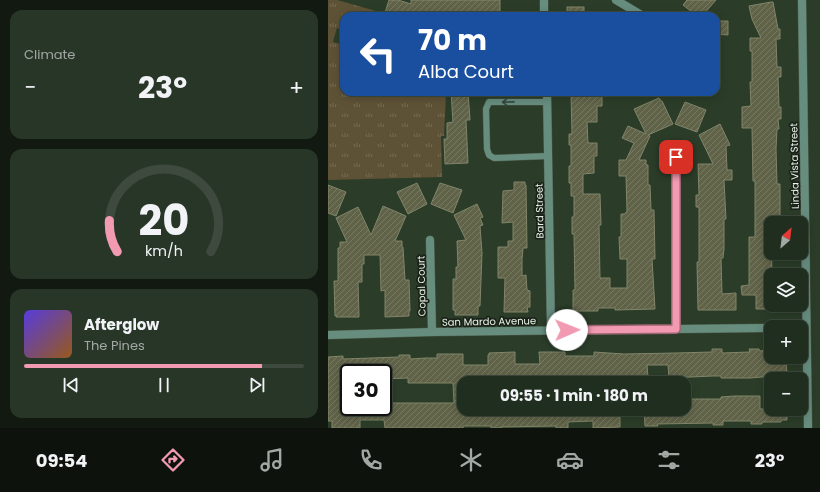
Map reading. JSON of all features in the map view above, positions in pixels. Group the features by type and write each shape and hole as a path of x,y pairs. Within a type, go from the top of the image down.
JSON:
{"street":[{"path":"544,0 544,12"},
{"path":"616,0 636,12"},
{"name":"Linda Vista Street","path":"802,0 804,320"},
{"name":"Bard Street","path":"547,96 551,330"},
{"path":"676,157 676,329"},
{"name":"Copal Court","path":"430,240 432,332"},
{"name":"San Mardo Avenue","path":"328,336 432,332 764,328"},
{"name":"Linda Vista Street","path":"805,364 808,428"}],"lane":[{"path":"547,102 489,102 486,109 488,155 494,158 548,156"}],"green space":[{"path":"328,0 337,0 376,11 340,12 340,29 337,28 333,42 340,44 340,96 446,96 444,136 441,136 442,177 328,180"}],"building":[{"path":"389,0 398,0 411,4 411,0 500,0 500,12 385,12"},
{"path":"687,0 716,0 706,12 692,12 683,5"},
{"path":"773,2 778,29 780,29 780,39 776,39 777,67 781,67 781,77 778,77 781,119 778,119 779,129 777,129 776,149 777,184 780,184 780,216 764,216 764,260 772,260 772,268 764,268 764,309 756,309 756,295 742,295 741,286 749,285 749,237 755,237 755,181 753,181 752,128 742,128 742,107 751,106 750,82 752,82 752,51 750,51 750,38 761,38 752,19 749,6"},
{"path":"567,7 584,7 584,12 567,12"},
{"path":"720,21 728,21 728,35 720,34"},
{"path":"451,96 468,96 470,120 466,120 468,163 445,164 444,139 447,139 447,123 453,122"},
{"path":"571,96 602,96 602,106 597,106 597,122 587,122 588,143 597,143 597,156 594,156 594,173 583,174 583,194 600,194 600,278 610,278 610,288 627,288 627,259 620,259 619,237 621,237 621,214 625,214 627,212 626,176 619,176 619,160 626,160 634,143 622,138 628,126 646,134 634,109 659,98 662,101 673,124 648,135 650,136 639,160 646,160 646,165 648,165 648,185 650,185 651,210 654,210 655,259 652,259 655,309 615,310 615,308 598,308 598,311 573,311 573,290 575,290 574,234 572,234 572,217 574,217 574,196 571,196 571,183 569,183 571,145 569,145 569,134 572,134"},
{"path":"685,102 706,110 697,132 675,124"},
{"path":"720,124 730,145 726,146 727,170 732,170 732,180 724,180 726,219 724,219 723,258 721,258 722,294 736,293 736,310 698,310 697,262 699,262 699,207 696,207 696,195 699,195 698,164 713,164 699,135"},
{"path":"514,182 525,182 526,185 527,248 523,248 522,276 526,275 527,290 530,291 530,307 527,307 528,312 504,312 505,278 498,278 498,247 508,247 508,241 513,241 513,222 502,223 503,191 514,190"},
{"path":"417,183 427,204 408,214 397,192"},
{"path":"440,183 462,190 453,213 431,204"},
{"path":"328,185 346,192 336,216 328,213"},
{"path":"477,204 483,217 480,218 483,225 480,226 482,253 480,306 478,306 478,315 455,315 455,310 453,310 453,279 456,279 456,267 458,267 457,241 466,240 454,215"},
{"path":"383,206 406,216 395,241 402,241 405,280 409,280 409,316 385,317 385,290 381,291 380,255 364,255 364,264 362,264 362,282 358,282 359,317 336,317 334,281 338,281 338,248 340,248 340,242 347,242 336,218 358,207 371,235"},
{"path":"712,349 722,349 722,353 750,352 749,349 759,349 760,351 764,351 764,364 786,364 787,372 764,372 764,377 750,378 721,378 721,376 669,376 668,365 647,365 648,376 457,376 457,416 620,416 620,427 593,428 593,421 568,422 568,428 556,428 556,426 491,428 491,426 463,426 463,428 385,428 384,420 360,420 360,428 332,428 332,421 328,421 328,357 343,356 343,359 399,357 399,355 410,355 410,359 437,358 437,354 463,354 463,365 488,365 489,353 515,352 515,364 540,364 539,352 565,352 565,356 594,356 594,352 624,354 712,352","holes":["340,364 392,364 392,379 408,378 408,383 453,383 454,403 392,403 392,416 340,416"]},
{"path":"760,396 760,409 764,409 764,416 787,416 787,420 781,420 781,422 762,422 762,424 751,424 751,421 723,421 723,425 713,425 713,423 657,424 658,426 645,426 644,416 691,416 691,399 721,399 721,397"}],"route":[{"path":"567,330 676,329 676,157"}]}
